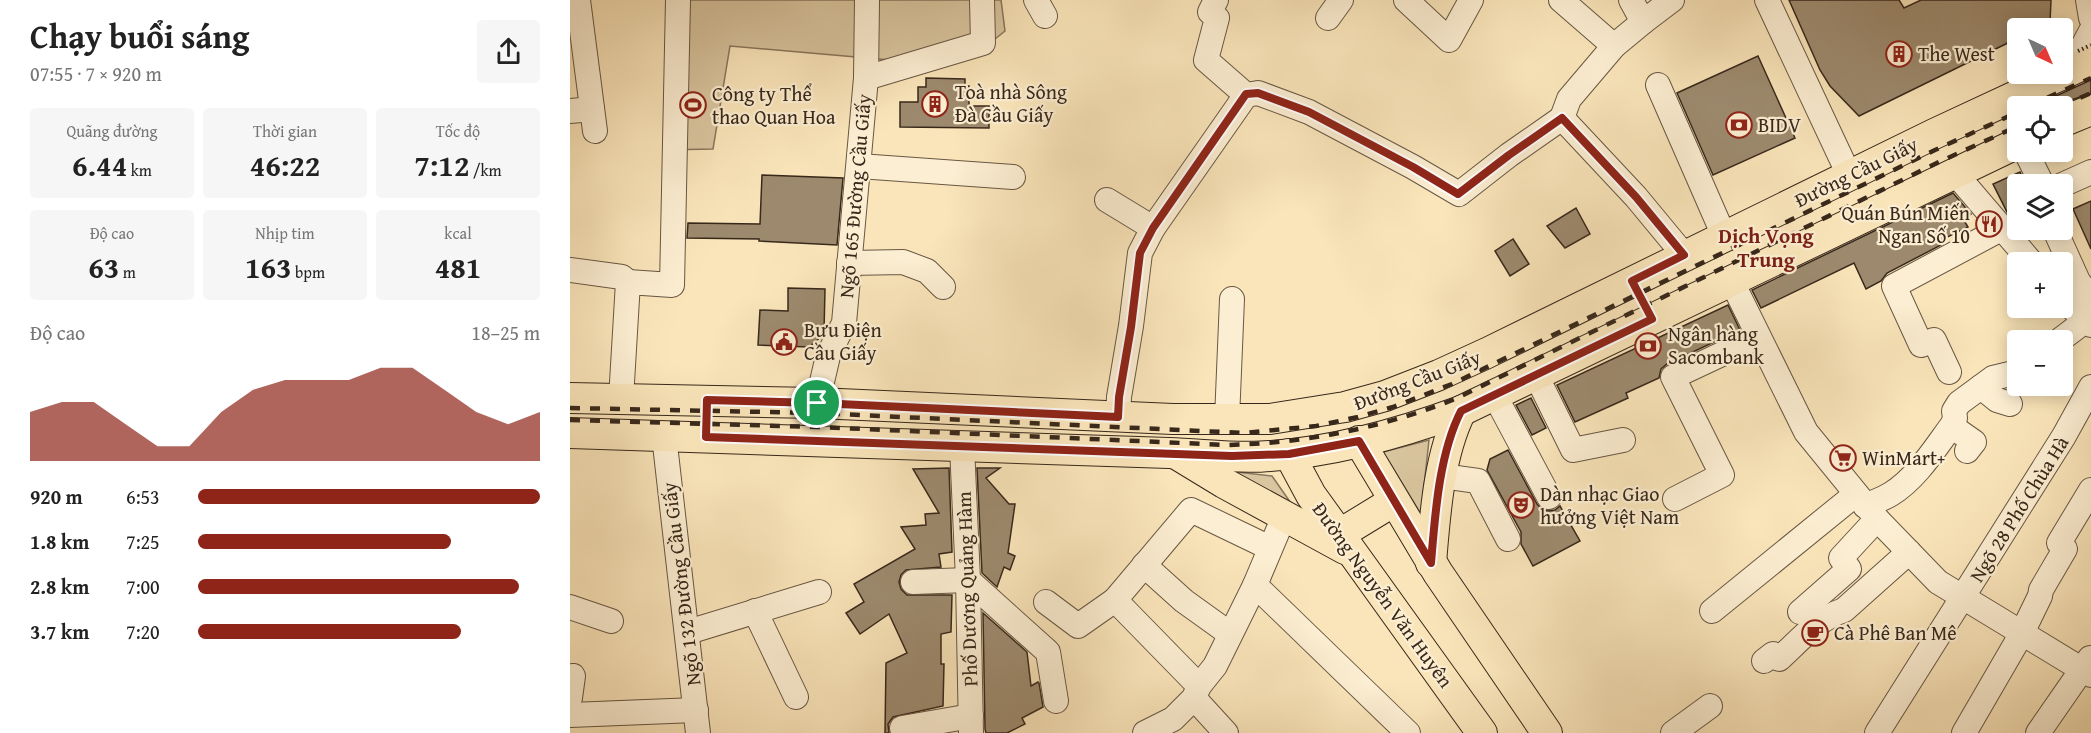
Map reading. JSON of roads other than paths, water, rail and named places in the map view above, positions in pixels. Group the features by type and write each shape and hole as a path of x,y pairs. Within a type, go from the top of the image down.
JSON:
{"main road":[{"name":"Đường Cầu Giấy","path":"570,398 817,403 1118,417 1227,419 1270,418 1345,407 1385,396 1488,353 1849,176 2087,51"},
{"path":"2073,117 2091,110"},
{"name":"Đường Cầu Giấy","path":"570,433 1232,456 1289,454 1359,441 1413,427 1461,411 2007,148"},
{"path":"1632,281 1652,319"},
{"path":"706,437 707,400"},
{"path":"1431,563 1435,514 1442,476 1453,427 1461,411"},
{"path":"1359,441 1431,563 1547,733"},
{"path":"1175,453 1224,483 1348,545 1394,501"},
{"name":"Đường Nguyễn Văn Huyên","path":"1289,454 1311,495 1482,733"}],"street":[{"path":"578,0 586,117"},
{"path":"570,270 622,277 628,282 672,285 678,0"},
{"path":"867,0 866,80 910,84"},
{"name":"Ngõ 165 Đường Cầu Giấy","path":"817,403 828,356 844,322 866,80 983,43 982,0"},
{"path":"1216,0 1210,12 1217,18 1206,60 1246,94 1258,93 1309,112 1413,167 1458,194 1562,118 1569,99 1614,46 1672,0"},
{"path":"1406,0 1449,39 1471,0"},
{"path":"1561,0 1614,46"},
{"path":"1631,0 1643,22"},
{"path":"1767,0 1849,176"},
{"path":"2088,0 2091,18"},
{"path":"1658,85 1724,236"},
{"path":"1118,417 1140,253 1153,228 1246,94"},
{"path":"1562,118 1636,197 1684,255"},
{"path":"859,166 1013,177"},
{"path":"1954,172 2022,252"},
{"path":"2073,180 2091,172"},
{"path":"1107,200 1153,228"},
{"path":"1949,372 1934,340 1921,345 1894,286 2001,229"},
{"path":"2048,252 2059,240 2078,281 2089,315"},
{"path":"849,264 903,262 927,271 943,287"},
{"path":"1731,280 1806,432 1866,506 1938,582 2022,633 2088,667 2038,733"},
{"path":"621,399 628,282"},
{"path":"1227,419 1232,299"},
{"path":"2073,304 2089,315"},
{"path":"2072,330 2089,315"},
{"path":"1674,499 1722,476 1673,377 1758,337"},
{"path":"1536,375 1573,450 1623,440"},
{"path":"1712,611 1866,506 1901,488 1923,464 1953,424 1954,411 1959,403 1993,378 2007,375"},
{"path":"1981,387 1996,400 2010,404"},
{"name":"Ngõ 28 Phố Chùa Hà","path":"1878,733 2064,436 2091,387"},
{"path":"1494,394 1549,496"},
{"path":"1953,424 1954,428 1974,442 1967,452"},
{"name":"Ngõ 132 Đường Cầu Giấy","path":"664,436 697,721"},
{"name":"Phố Dương Quảng Hàm","path":"962,446 971,724"},
{"path":"1442,476 1478,482 1508,539"},
{"path":"1964,733 2022,633 2041,590 2065,549 2059,543 2091,490"},
{"path":"1764,661 1773,654 1779,659 1807,614 1849,569 1841,558 1866,506"},
{"path":"1046,602 1078,626 1115,600 1191,510 1270,548"},
{"path":"1148,732 1173,719 1215,666 1255,585 1284,514"},
{"path":"1807,614 1830,615 1844,610 1909,552"},
{"path":"1144,565 1184,601 1230,634"},
{"path":"913,582 968,580 1048,652 1056,701"},
{"path":"1255,585 1408,733"},
{"path":"688,632 819,592"},
{"path":"1115,600 1196,692 1226,733"},
{"path":"570,607 611,621"},
{"path":"755,611 796,698"},
{"path":"1672,733 1710,706"},
{"path":"570,715 697,721"},
{"path":"902,728 971,724"}],"railway":[{"path":"2051,96 2091,78"},
{"path":"2073,101 2091,93"},
{"path":"570,408 816,413 1244,433 1316,426 1393,407 1452,384 2007,117"},
{"path":"570,420 818,427 1228,445 1286,441 1343,432 1400,418 1455,399 1939,162 2007,131"}],"place":[{"name":"The West","path":"1899,54"},
{"name":"Toà nhà Sông Đà Cầu Giấy","path":"935,104"},
{"name":"Công ty Thể thao Quan Hoa","path":"693,105"},
{"name":"BIDV","path":"1739,125"},
{"name":"Quán Bún Miến Ngan Số 10","path":"1989,224"},
{"name":"Bưu Điện Cầu Giấy","path":"784,342"},
{"name":"Ngân hàng Sacombank","path":"1648,346"},
{"name":"WinMart+","path":"1843,458"},
{"name":"Dàn nhạc Giao hưởng Việt Nam","path":"1521,505"},
{"name":"Cà Phê Ban Mê","path":"1815,633"}],"district":[{"name":"Dịch Vọng Trung","path":"1766,248"}]}
